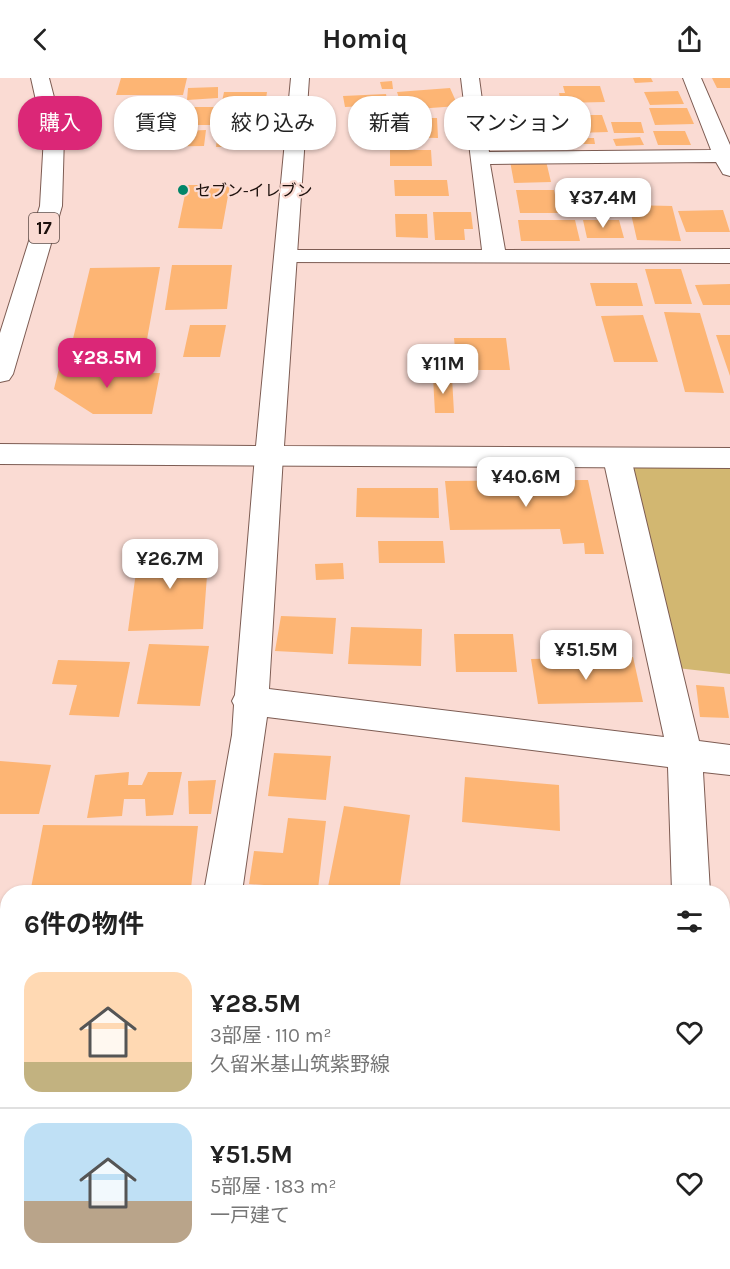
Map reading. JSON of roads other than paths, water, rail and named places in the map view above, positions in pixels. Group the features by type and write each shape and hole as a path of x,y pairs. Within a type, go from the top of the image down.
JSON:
{"street":[{"name":"17","path":"0,374 51,206 54,136 40,78"},
{"path":"224,885 249,735 249,701 300,78"},
{"path":"471,78 479,158 495,256"},
{"path":"479,158 727,163 692,78"},
{"path":"286,257 730,256"},
{"path":"0,454 730,458"},
{"path":"617,458 685,754 691,885"},
{"path":"249,701 730,760"}],"place":[{"name":"セブン-イレブン","path":"183,190"}]}
